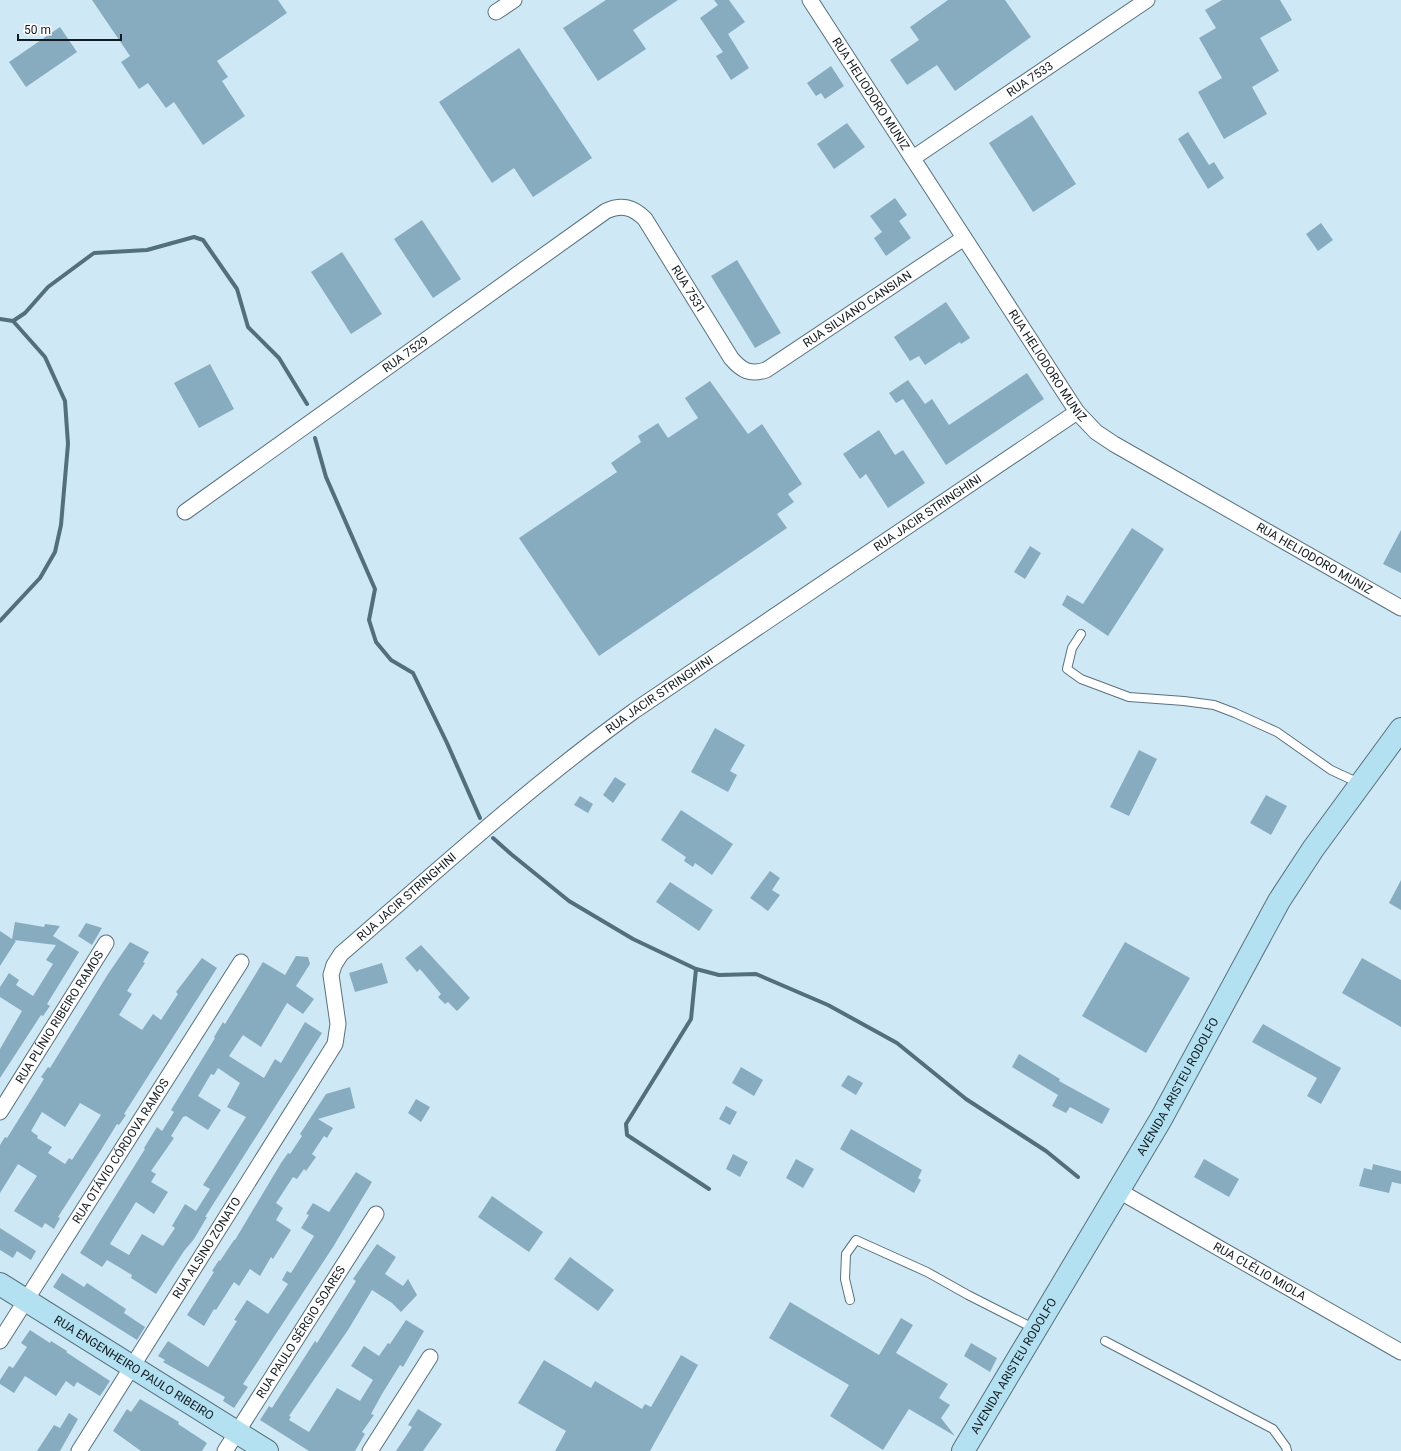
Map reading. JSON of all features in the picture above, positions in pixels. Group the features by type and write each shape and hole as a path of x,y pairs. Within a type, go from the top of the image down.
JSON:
{"street":[{"path":"496,12 514,0"},
{"name":"RUA HELIODORO MUNIZ","path":"810,0 1077,412 1096,432 1114,444 1401,608"},
{"name":"RUA 7533","path":"913,158 1148,0"},
{"name":"RUA 7531","path":"630,207 645,218 731,358 739,368 747,372"},
{"name":"RUA 7529","path":"185,512 606,211 614,208 630,207"},
{"name":"RUA SILVANO CANSIAN","path":"747,372 756,373 766,370 964,238"},
{"name":"RUA JACIR STRINGHINI","path":"335,1044 338,1024 331,975 334,965 342,954 516,802 552,772 634,711 1077,412"},
{"name":"AVENIDA ARISTEU RODOLFO","path":"963,1451 1119,1191 1191,1065 1279,901 1313,849 1401,729"},
{"name":"RUA PLÍNIO RIBEIRO RAMOS","path":"0,1112 106,943"},
{"name":"RUA OTÁVIO CÓRDOVA RAMOS","path":"0,1341 241,962"},
{"name":"RUA ALSINO ZONATO","path":"79,1451 335,1044"},
{"name":"RUA CLÉLIO MIOLA","path":"1119,1191 1401,1352"},
{"name":"RUA PAULO SÉRGIO SOARES","path":"225,1451 376,1214"},
{"name":"RUA ENGENHEIRO PAULO RIBEIRO","path":"0,1284 267,1451"},
{"path":"370,1451 430,1357"}],"lane":[{"path":"1081,634 1072,648 1067,669 1081,679 1129,697 1214,705 1276,732 1331,770 1360,783"},
{"path":"850,1300 845,1279 846,1254 856,1240 927,1272 1035,1330"},
{"path":"1105,1341 1273,1429 1286,1447 1287,1451"}],"building":[{"path":"92,0 278,0 287,13 217,61 228,77 222,81 245,116 203,145 174,102 166,108 148,83 139,89 121,62 130,56"},
{"path":"606,0 678,0 633,30 646,49 598,81 563,28"},
{"path":"714,0 729,0 745,22 728,34 749,68 731,80 716,56 723,52 700,18 718,5"},
{"path":"948,0 1005,0 1031,37 955,91 937,65 907,85 890,60 919,40 910,27"},
{"path":"1222,0 1280,0 1292,20 1260,38 1279,71 1252,87 1267,114 1224,139 1198,92 1222,78 1199,38 1216,28 1205,10"},
{"path":"60,27 77,52 26,87 9,62"},
{"path":"519,48 592,158 533,197 514,168 492,183 439,102"},
{"path":"831,66 844,86 825,99 821,93 816,96 807,83"},
{"path":"1032,115 1076,184 1033,212 989,143"},
{"path":"847,123 865,147 834,169 817,144"},
{"path":"1188,132 1209,165 1214,162 1224,178 1208,189 1178,139"},
{"path":"895,198 907,215 899,221 911,238 886,256 874,238 882,232 870,216"},
{"path":"422,220 461,279 433,298 394,239"},
{"path":"1321,223 1333,240 1318,251 1306,234"},
{"path":"342,252 382,314 351,334 311,272"},
{"path":"737,260 781,333 755,348 711,276"},
{"path":"946,302 970,338 961,344 960,342 925,365 919,356 910,361 894,337"},
{"path":"210,364 234,409 199,428 174,383"},
{"path":"1027,373 1044,399 946,465 903,399 896,403 889,393 908,380 925,404 932,399 949,425"},
{"path":"710,381 748,434 762,424 802,484 788,494 794,502 777,514 787,528 599,656 519,538 617,472 611,463 641,442 638,436 658,423 668,438 698,418 685,398"},
{"path":"879,430 895,455 903,450 925,483 888,508 866,474 860,479 843,454"},
{"path":"1132,528 1164,549 1108,636 1062,605 1067,595 1083,604"},
{"path":"1401,530 1401,573 1383,564"},
{"path":"1030,546 1041,553 1025,579 1014,572"},
{"path":"715,728 745,745 730,771 737,775 728,792 691,772"},
{"path":"1139,750 1157,759 1129,816 1110,807"},
{"path":"615,777 626,784 613,803 603,795"},
{"path":"1266,795 1287,806 1271,835 1250,823"},
{"path":"580,796 593,804 588,813 574,805"},
{"path":"681,810 733,844 712,875 695,863 693,867 684,861 686,857 661,840"},
{"path":"770,871 780,878 772,890 780,895 768,911 750,898"},
{"path":"1401,880 1401,910 1389,903"},
{"path":"670,882 713,910 699,931 656,902"},
{"path":"15,922 44,927 45,924 60,926 53,936 79,952 47,1004 50,1006 43,1016 41,1015 0,1078 0,1049 22,1011 0,997 0,987 9,973 19,980 16,985 33,996 53,964 46,960 56,945 14,940 16,941 0,966 0,931 12,939"},
{"path":"86,923 102,928 92,945 78,936"},
{"path":"130,942 149,952 143,962 145,963 127,991 132,994 119,1015 142,1030 153,1014 161,1020 178,994 176,992 202,958 217,968 124,1114 126,1115 119,1125 117,1124 58,1217 60,1218 54,1229 45,1223 42,1228 14,1211 37,1176 18,1164 0,1193 0,1145 5,1137 7,1138 44,1079 41,1077 48,1067 50,1068 108,974","holes":["80,1103 101,1115 72,1160 69,1158 65,1164 48,1153 52,1147 37,1138 38,1136 31,1131 42,1112 65,1127"]},
{"path":"1125,942 1190,978 1146,1053 1082,1016"},
{"path":"421,945 470,998 457,1011 448,1002 445,1004 438,997 441,994 420,969 417,972 405,958"},
{"path":"296,956 308,957 310,964 296,986 314,999 303,1014 287,1003 261,1047 243,1035 229,1056 264,1078 275,1059 281,1063 305,1022 322,1033 205,1217 207,1217 194,1239 184,1251 156,1294 131,1278 132,1275 107,1260 102,1267 80,1253 145,1149 144,1148 157,1127 162,1131 174,1112 171,1110 215,1038 214,1037 223,1022 225,1024 263,962 285,975","holes":["218,1068 240,1083 227,1107 246,1117 203,1185 210,1189 196,1211 185,1204 172,1226 175,1228 163,1246 142,1234 129,1255 110,1244 136,1202 154,1214 168,1192 151,1182 156,1174 151,1171 174,1138 171,1136 183,1117 186,1116 208,1130 221,1110 198,1096 211,1074 214,1075"]},
{"path":"1362,958 1401,980 1401,1027 1342,993"},
{"path":"382,963 388,983 355,992 349,973"},
{"path":"1263,1024 1341,1068 1321,1104 1307,1096 1317,1078 1252,1042"},
{"path":"1019,1054 1060,1079 1059,1081 1110,1109 1102,1124 1070,1107 1066,1113 1052,1106 1058,1095 1012,1067"},
{"path":"741,1067 763,1080 754,1096 732,1083"},
{"path":"848,1075 863,1083 856,1095 841,1086"},
{"path":"350,1087 355,1108 318,1119 333,1128 327,1138 324,1136 312,1154 316,1157 306,1171 304,1169 297,1179 293,1177 276,1203 283,1208 276,1220 291,1230 273,1259 271,1257 260,1276 250,1269 239,1286 234,1282 216,1310 214,1309 204,1326 187,1315 214,1272 212,1271 235,1240 281,1163 288,1153 290,1154 302,1136 300,1134 326,1094"},
{"path":"416,1099 430,1107 421,1122 408,1113"},
{"path":"726,1106 737,1112 730,1125 719,1119"},
{"path":"851,1129 922,1170 918,1178 921,1180 914,1193 840,1149"},
{"path":"733,1154 748,1162 740,1177 726,1169"},
{"path":"796,1159 814,1169 803,1188 786,1178"},
{"path":"1204,1159 1239,1179 1229,1197 1194,1177"},
{"path":"1373,1164 1401,1171 1401,1184 1392,1182 1389,1193 1359,1186 1364,1168 1372,1170"},
{"path":"356,1172 372,1182 333,1247 243,1384 248,1387 234,1408 223,1401 225,1397 163,1362 165,1360 158,1356 168,1341 208,1367 237,1321 234,1320 247,1300 268,1314 288,1284 282,1280 287,1271 291,1273 314,1236 301,1228 309,1215 306,1214 313,1203 329,1212"},
{"path":"492,1196 543,1232 529,1252 478,1217"},
{"path":"0,1228 36,1251 31,1260 17,1251 13,1258 0,1250"},
{"path":"377,1244 396,1257 385,1274 403,1286 408,1279 417,1295 401,1312 392,1303 372,1290 348,1330 289,1416 291,1417 289,1420 309,1432 337,1388 360,1401 373,1380 351,1366 364,1346 379,1356 388,1343 390,1344 406,1320 424,1331 403,1367 400,1365 382,1394 371,1414 374,1415 362,1432 365,1434 355,1451 309,1451 260,1420 269,1406 272,1408 315,1341 317,1343 356,1281 353,1279"},
{"path":"570,1257 614,1290 598,1311 554,1279"},
{"path":"62,1273 84,1287 87,1283 126,1309 124,1313 145,1327 137,1340 53,1287"},
{"path":"790,1302 879,1355 901,1318 913,1325 896,1353 948,1384 939,1398 950,1405 941,1418 955,1436 909,1409 883,1450 830,1416 849,1385 769,1338"},
{"path":"30,1330 50,1343 51,1341 67,1351 66,1352 110,1381 100,1396 77,1382 74,1387 66,1381 56,1396 25,1376 14,1393 0,1384 0,1380 9,1366 13,1368 27,1347 21,1343"},
{"path":"971,1343 997,1358 990,1372 964,1356"},
{"path":"681,1355 698,1365 650,1451 555,1451 566,1431 518,1403 544,1360 591,1388 595,1381 642,1409 645,1404 651,1407"},
{"path":"140,1399 179,1422 178,1424 207,1443 202,1451 141,1451 113,1431 127,1409 131,1412"},
{"path":"418,1409 442,1424 423,1451 396,1451 412,1427 408,1425"},
{"path":"69,1413 78,1419 60,1451 37,1451 54,1425 60,1428"}],"waterway":[{"path":"13,321 25,313 48,287 94,253 147,250 194,237 203,240 237,289 248,327 279,358 307,404"},
{"path":"0,319 13,321 45,357 65,401 68,444 61,525 55,552 40,578 0,621"},
{"path":"315,438 326,477 375,589 369,620 376,642 391,660 413,673 447,743 480,818"},
{"path":"493,838 569,901 633,939 696,969 719,975 756,974 828,1005 897,1043 966,1099 1046,1151 1078,1177"},
{"path":"696,969 691,1019 626,1124 627,1135 709,1189"}]}
